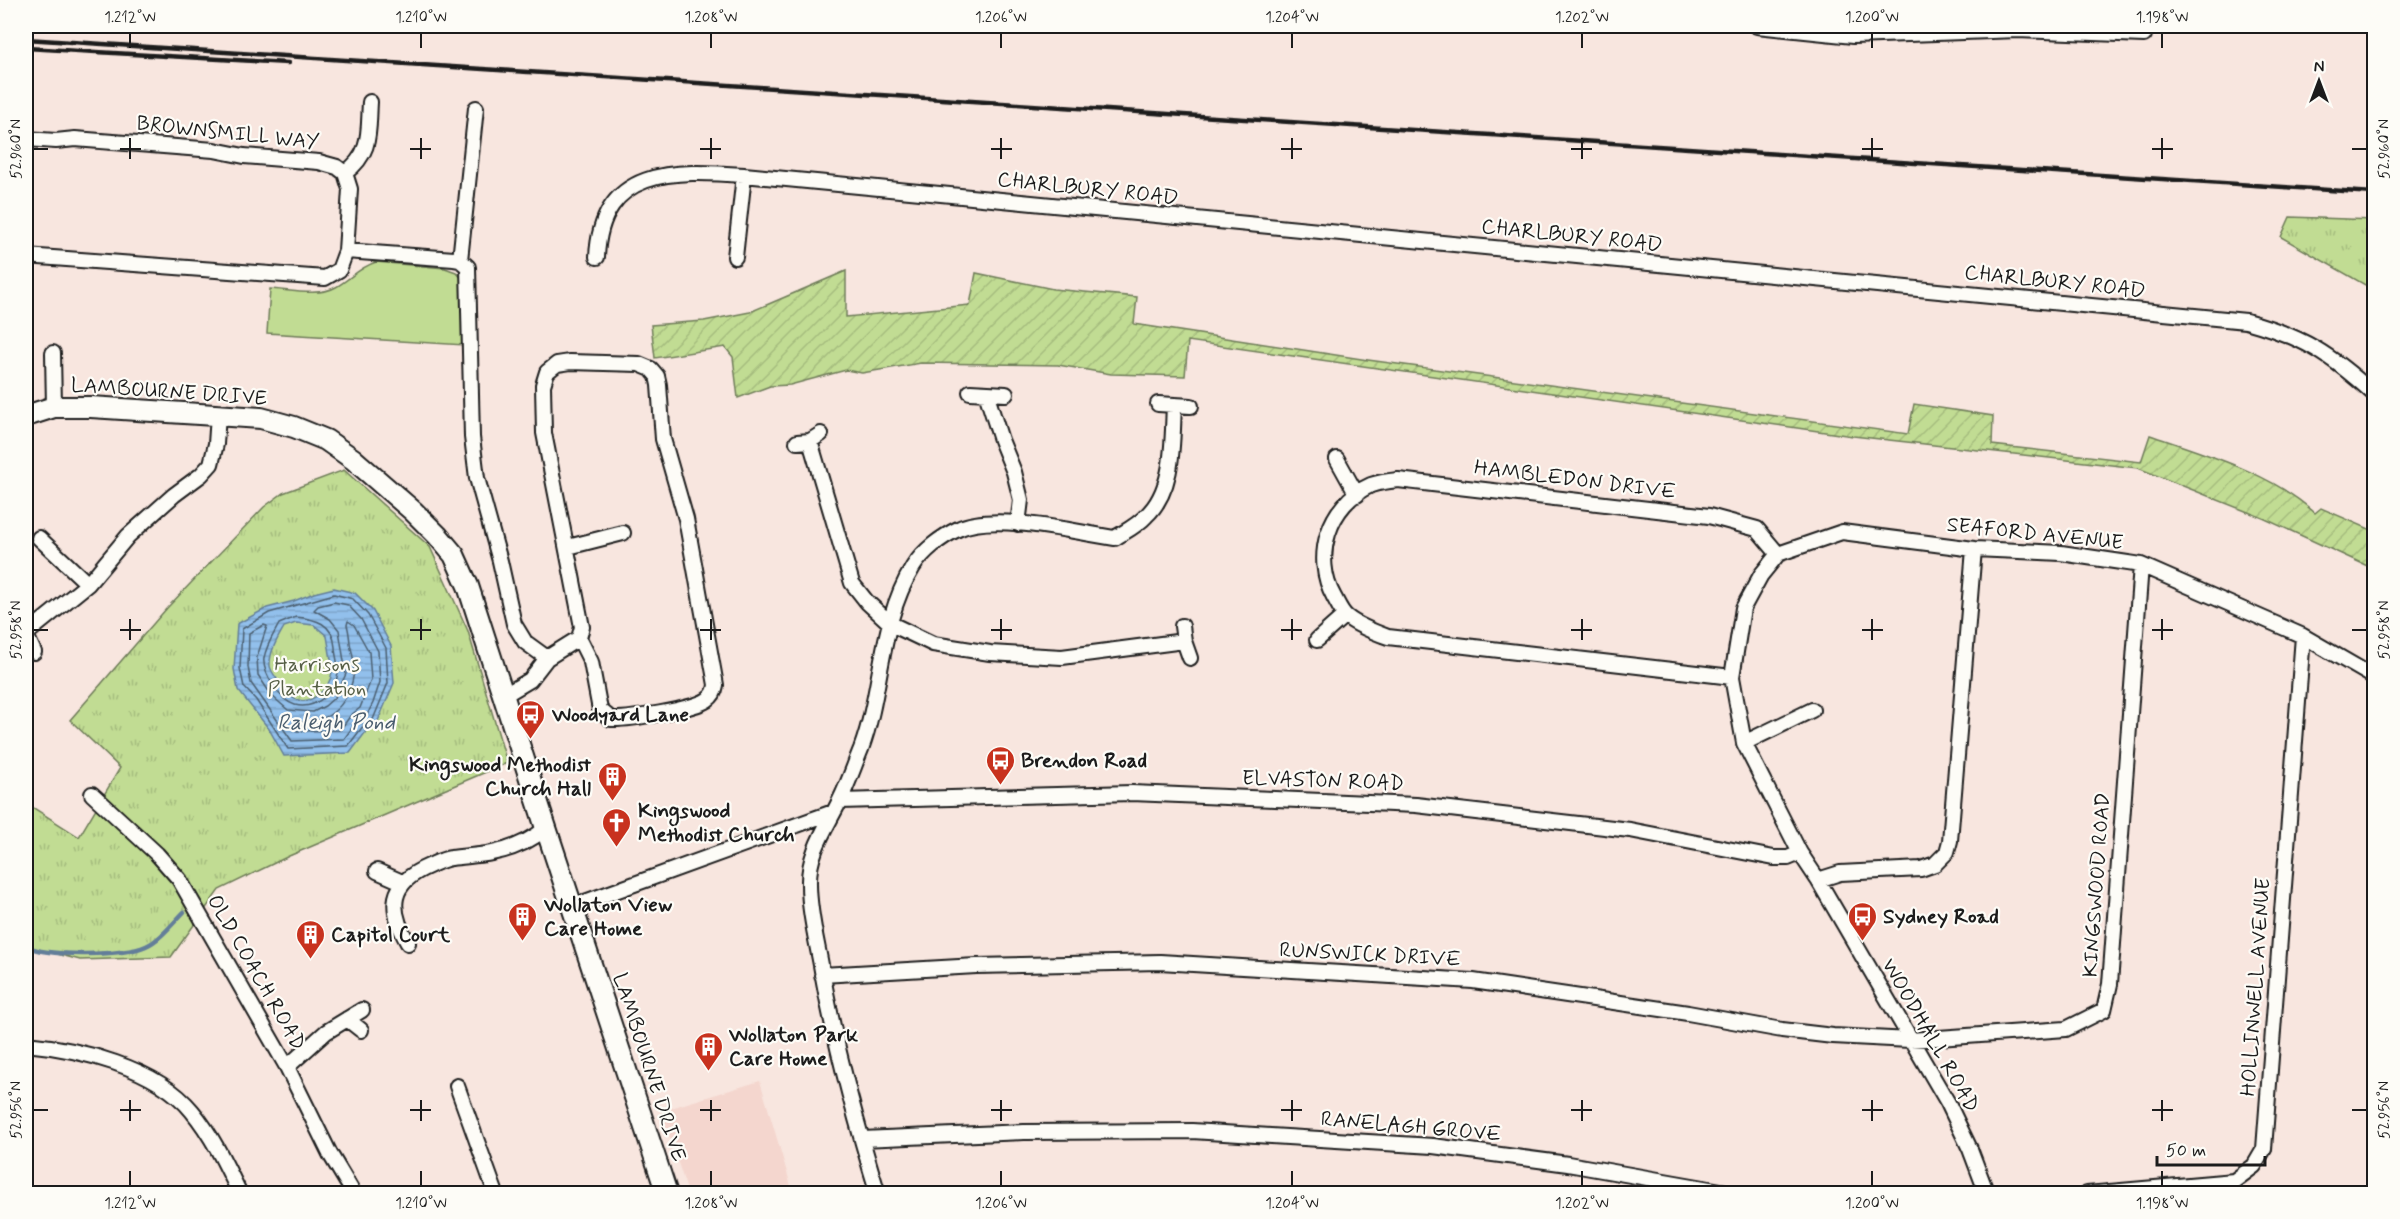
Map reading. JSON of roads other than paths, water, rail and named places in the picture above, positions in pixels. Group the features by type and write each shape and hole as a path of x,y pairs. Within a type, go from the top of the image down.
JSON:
{"street":[{"path":"1757,26 1852,31 2018,28 2144,35"},
{"path":"26,256 318,279 333,275 339,270 346,250 350,189 345,173 366,150 370,102"},
{"path":"476,108 461,262 477,478 500,561 514,624 525,642 547,658"},
{"name":"BROWNSMILL WAY","path":"26,140 75,139 214,150 244,156 328,163 345,173"},
{"name":"CHARLBURY ROAD","path":"597,257 598,238 612,204 632,186 659,176 686,173 744,175 2246,321 2280,330 2314,346 2348,370 2374,394"},
{"path":"735,257 744,175"},
{"path":"346,250 461,262"},
{"path":"53,353 54,408"},
{"path":"570,362 639,363 651,369 657,376 663,440 686,519 716,685 715,693 710,699 696,706 611,719 600,710 591,662 579,638 582,627 544,434 543,385 547,372 557,364 570,362"},
{"path":"970,392 1006,394"},
{"path":"986,393 1014,472 1021,500 1018,524"},
{"path":"1158,404 1191,406"},
{"path":"878,1194 829,1016 811,909 809,881 819,837 836,807 862,746 901,590 914,565 934,544 960,528 991,522 1115,538 1126,531 1147,516 1166,484 1174,405"},
{"name":"LAMBOURNE DRIVE","path":"26,416 54,408 91,407 261,418 294,427 326,440 353,459 438,536 454,555 468,586 667,1194"},
{"path":"34,652 26,634 88,584 128,536 211,464 216,444 218,415"},
{"path":"809,439 852,584 867,602 891,624 933,644 990,653 1062,657 1184,641"},
{"path":"1337,459 1357,495"},
{"name":"HAMBLEDON DRIVE","path":"1345,615 1328,587 1324,571 1323,552 1329,529 1338,513 1371,485 1398,480 1709,516 1757,529 1778,554"},
{"path":"568,547 623,532"},
{"name":"SEAFORD AVENUE","path":"1778,554 1842,532 1974,549 2061,553 2141,565 2303,636 2374,677"},
{"path":"39,538 88,584"},
{"path":"1818,880 1840,873 1921,869 1935,864 1947,852 1950,841 1974,549"},
{"name":"WOODHALL ROAD","path":"1778,554 1761,574 1743,608 1732,677 1744,743 1800,853 1818,880 1947,1103 1970,1149 1987,1194"},
{"name":"KINGSWOOD ROAD","path":"1910,1040 2066,1029 2104,1010 2110,984 2141,565"},
{"path":"1317,640 1345,615 1361,626 1388,637 1732,677"},
{"path":"1182,626 1190,658"},
{"name":"HOLLINWELL AVENUE","path":"2087,1194 2234,1181 2254,1166 2264,1149 2303,636"},
{"path":"503,696 530,680 542,668 547,658 579,638"},
{"path":"1744,743 1812,710"},
{"name":"ELVASTON ROAD","path":"572,907 836,807 1132,793 1416,805 1630,830 1774,858 1788,858 1800,853"},
{"name":"OLD COACH ROAD","path":"92,794 157,854 179,879 287,1067 330,1154 354,1194"},
{"path":"408,943 399,927 395,910 396,897 402,882 419,870 448,858 491,853 521,844 535,838 546,828"},
{"path":"377,871 402,882"},
{"name":"RUNSWICK DRIVE","path":"822,975 976,966 1160,962 1473,981 1677,1011 1782,1030 1833,1036 1910,1040"},
{"path":"287,1067 326,1032 362,1010"},
{"path":"347,1019 361,1030"},
{"path":"26,1044 53,1047 119,1064 164,1086 191,1109 209,1134 240,1194"},
{"path":"457,1086 496,1194"},
{"name":"RANELAGH GROVE","path":"862,1139 1024,1132 1192,1131 1433,1146 1568,1164 1738,1194"}],"water":[{"name":"Raleigh Pond","path":"334,588 355,593 373,611 391,646 394,683 375,728 368,729 350,753 284,756 269,729 238,690 234,669 237,624 267,608","holes":["296,623 314,625 327,636 331,678 314,698 301,701 288,694 271,670 271,656 284,627"]}],"waterway":[{"path":"26,946 50,952 86,954 136,949 156,940 184,912"}],"railway":[{"path":"26,39 2374,193"},
{"path":"26,48 288,63"}],"place":[{"name":"Woodyard Lane","path":"531,740"},
{"name":"Brendon Road","path":"1000,786"},
{"name":"Kingswood Methodist Church Hall","path":"612,802"},
{"name":"Kingswood Methodist Church","path":"617,848"},
{"name":"Wollaton View Care Home","path":"523,942"},
{"name":"Sydney Road","path":"1862,942"},
{"name":"Capitol Court","path":"310,960"},
{"name":"Wollaton Park Care Home","path":"708,1072"}],"park label":[{"name":"Harrisons Plantation","path":"317,676"}]}
